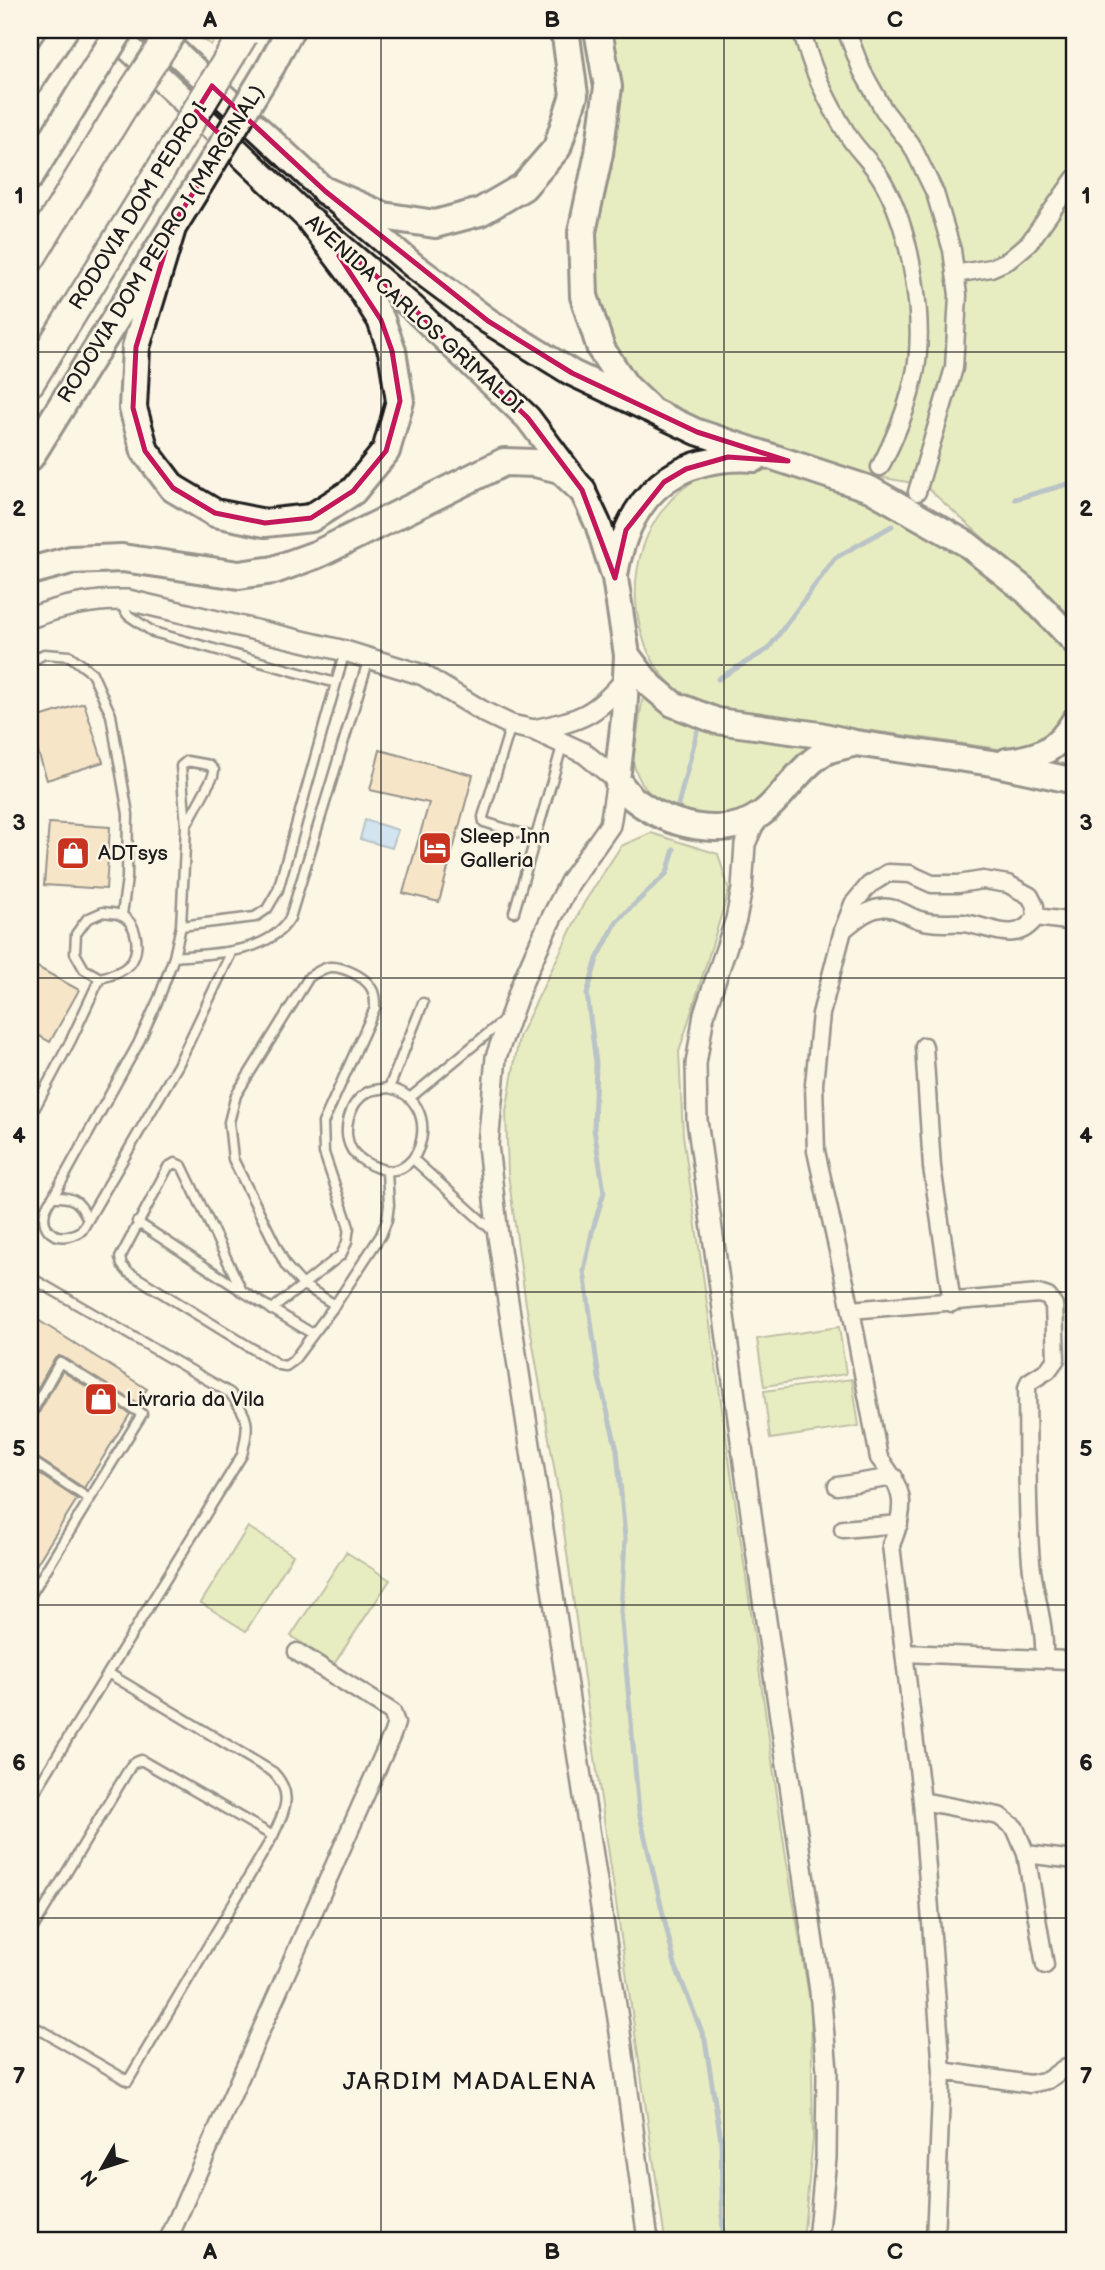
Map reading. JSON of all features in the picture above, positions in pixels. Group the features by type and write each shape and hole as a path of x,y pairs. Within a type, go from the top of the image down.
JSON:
{"highway":[{"path":"30,176 120,30"},
{"path":"30,259 173,30"},
{"path":"325,191 383,216 435,224 480,212 523,187 556,148 574,95 566,36 561,30"},
{"path":"598,30 608,87 599,153 582,232 583,296 601,349 625,386 647,407"},
{"name":"RODOVIA DOM PEDRO I","path":"30,382 245,32"},
{"name":"RODOVIA DOM PEDRO I (MARGINAL)","path":"30,457 290,32"},
{"path":"173,225 136,347 132,408 145,451 173,488 215,513 265,523 311,518 354,491 386,451 400,401 392,351 381,320 353,276 311,221"},
{"path":"30,571 71,560 122,558 239,575 274,570 318,554 504,462 535,463 560,469 582,490"}],"main road":[{"name":"AVENIDA CARLOS GRIMALDI","path":"110,30 311,221 413,308 528,418 582,490 598,524 615,578 626,667 617,780"},
{"name":"AVENIDA CARLOS GRIMALDI","path":"152,30 325,191 414,266 488,321 572,373 697,432 870,489 967,544 1026,591 1074,643"},
{"path":"30,82 60,37"},
{"path":"615,578 626,530 647,497 664,482 706,461 728,457 788,461"},
{"path":"626,667 673,704 717,721 992,763 1075,781"},
{"path":"992,763 1044,753 1062,738 1075,720"},
{"path":"617,780 633,799 655,813 679,823 720,827 747,822 762,813 822,753 855,743"}],"street":[{"path":"802,30 806,47 826,94 850,138 882,180 899,220 913,269 918,330 914,380 898,432 880,467"},
{"path":"846,30 862,71 884,110 912,146 935,193 952,250 958,295 954,368 917,492"},
{"path":"955,274 991,268 1009,260 1029,243 1075,178"},
{"path":"30,618 65,606 117,600 149,604 345,651 423,675 484,712 511,725 534,730 584,753 617,780 610,825 570,882 548,925 511,1014 496,1057 488,1144 498,1236 619,2025 648,2240"},
{"path":"534,730 571,722 596,711 626,667"},
{"path":"762,813 753,825 745,844 742,890 736,919 704,1014 696,1064 697,1120 758,1567 820,1991 827,2070 826,2158 818,2240"},
{"path":"843,930 860,916 880,907 898,910 919,920 940,925 960,923 1001,933 1019,933 1030,926 1036,917 1035,906 1030,896 1008,884 983,880 932,884 910,874 888,873 869,885 853,904 843,930 821,1014 814,1084 816,1151 851,1310 879,1458 894,1477 903,1499 900,1524 891,1545 922,1801 942,2071 935,2240"},
{"path":"1036,917 1075,922"},
{"path":"924,1046 932,1167 952,1303"},
{"path":"851,1310 1039,1294 1048,1297 1054,1305 1056,1359 1048,1370 1029,1382 1027,1388 1029,1532 1033,1579 1042,1615 1044,1658"},
{"path":"837,1486 894,1477"},
{"path":"843,1529 900,1524"},
{"path":"168,2240 396,1723 392,1712 297,1652"},
{"path":"905,1653 1068,1660"},
{"path":"922,1801 999,1816 1016,1828 1026,1854 1045,1965"},
{"path":"1026,1854 1075,1860"},
{"path":"942,2071 1030,2084 1048,2080 1066,2067"}],"lane":[{"path":"117,600 128,615 153,632 336,683"},
{"path":"181,926 255,917 267,909 278,890 345,651"},
{"path":"30,662 44,654 70,656 92,673 111,715 128,814 127,878 122,915"},
{"path":"174,957 232,951 268,940 282,930 290,918 369,658"},
{"path":"511,725 484,822 536,838"},
{"path":"514,912 563,743"},
{"path":"186,826 213,776 214,770 209,765 187,761 181,766 186,826 181,926 174,957 138,1044 53,1197 45,1206 43,1219 49,1230 59,1237 72,1237 82,1230 178,1065 232,951"},
{"path":"103,912 122,915 134,927 137,945 131,962 118,974 100,978 84,969 75,953 76,934 87,919 103,912"},
{"path":"271,1310 302,1284 341,1255 347,1242 349,1227 324,1153 323,1123 375,1009 375,995 369,984 352,972 332,967 309,977 236,1095 229,1122 233,1158 286,1266 302,1284 335,1305"},
{"path":"30,1117 100,978"},
{"path":"389,1088 423,1003"},
{"path":"411,1097 511,1014"},
{"path":"389,1088 401,1090 411,1097 420,1112 423,1128 414,1159 405,1166 387,1172 368,1164 352,1149 346,1128 352,1108 368,1093 389,1088"},
{"path":"414,1159 498,1236"},
{"path":"242,1291 182,1166 175,1163 168,1167 120,1258 122,1265 128,1272 279,1365 286,1366 293,1361 335,1305 381,1235 390,1205 387,1172"},
{"path":"53,1197 68,1196 81,1205 87,1219"},
{"path":"138,1222 271,1310 313,1334"},
{"path":"30,1277 230,1393 244,1413 247,1434 242,1455 30,1800"},
{"path":"30,1415 60,1362 142,1414 30,1596"},
{"path":"30,1460 89,1499"},
{"path":"30,2024 128,2081 273,1836 285,1807 286,1793 282,1782 273,1772 108,1673"},
{"path":"30,1933 132,1764 141,1760 273,1836"}],"highlighted area":[{"path":"212,86 325,191 488,321 572,373 697,432 788,461 728,457 686,469 664,482 626,530 615,578 582,490 528,418 413,308 346,250 339,256 381,320 392,351 400,401 386,451 353,491 311,518 265,523 215,513 173,488 145,451 133,408 136,347 173,225 226,140 196,112"}],"green space":[{"path":"190,30 223,30 211,45"},
{"path":"598,30 1075,30 1075,620 924,485 788,461 625,386 597,317 595,235 612,167 608,87"},
{"path":"745,468 783,470 852,493 945,542 998,581 1064,645 1072,673 1072,688 1070,702 1058,727 1033,745 1011,751 801,721 743,716 701,705 671,685 658,669 641,630 636,588 643,547 658,517 681,490 704,476"},
{"path":"644,689 824,743 774,790 755,803 714,817 692,816 669,807 656,798 646,789 635,770 633,762"},
{"path":"651,833 718,854 729,890 679,1052 683,1135 785,1851 811,2008 813,2138 803,2240 665,2240 560,1502 526,1304 508,1174 506,1112 519,1037 584,903 621,846"},
{"path":"839,1327 846,1374 764,1386 757,1339"},
{"path":"852,1379 859,1426 770,1439 764,1391"},
{"path":"248,1527 293,1555 246,1631 201,1603"},
{"path":"346,1552 390,1580 334,1664 291,1636"}],"water":[{"path":"365,820 398,830 392,848 360,839"}],"building":[{"path":"84,703 103,762 47,780 30,720"},
{"name":"Sleep Inn Galleria","path":"380,750 473,775 439,902 403,893 429,803 370,790"},
{"path":"49,823 110,827 106,889 44,885"},
{"path":"30,963 79,990 50,1042 30,1031"},
{"path":"30,1315 147,1389 137,1403 59,1356 54,1359 30,1402"},
{"path":"62,1371 130,1414 84,1488 30,1453 30,1421 36,1418"},
{"path":"30,1468 77,1499 30,1575"}],"waterway":[{"path":"1015,499 1075,482"},
{"path":"718,679 768,649 835,558 892,526"},
{"path":"678,805 697,732"},
{"path":"674,849 667,873 617,921 597,959 587,994 596,1063 594,1129 604,1192 584,1271 599,1378 617,1450 625,1538 621,1611 639,1812 675,1965 705,2040 721,2140 723,2240"}],"place":[{"name":"Sleep Inn Galleria","path":"435,848"},
{"name":"ADTsys","path":"73,853"},
{"name":"Livraria da Vila","path":"101,1399"}],"district":[{"name":"JARDIM MADALENA","path":"470,2081"}]}
